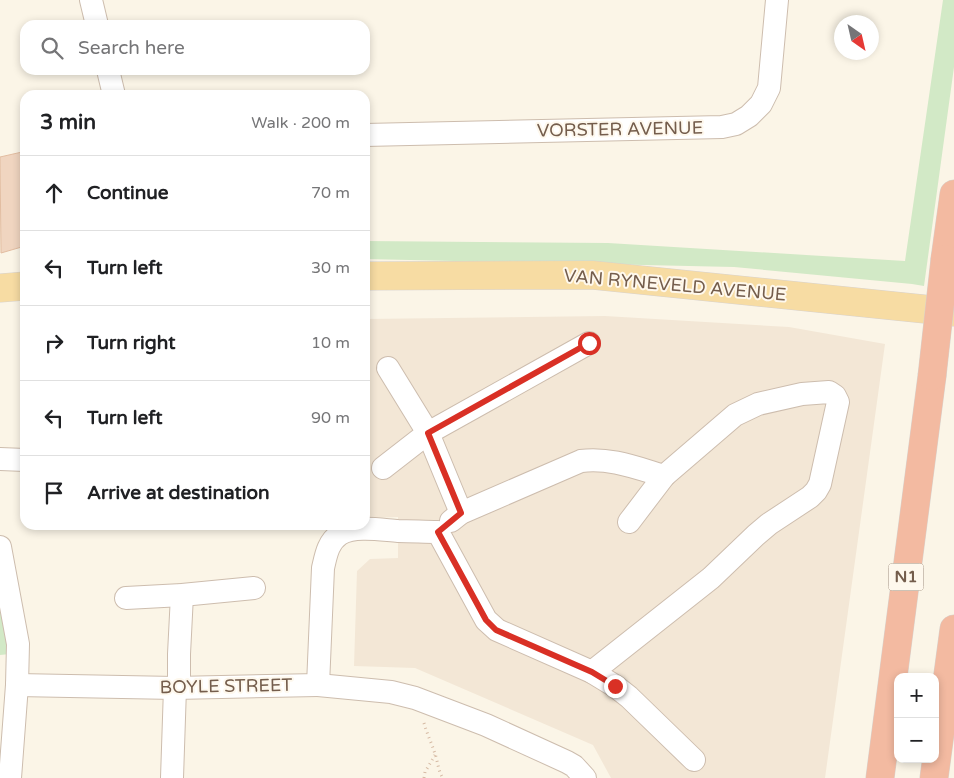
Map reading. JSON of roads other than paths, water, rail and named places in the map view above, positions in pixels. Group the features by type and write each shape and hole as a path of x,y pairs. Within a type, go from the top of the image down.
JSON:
{"highway":[{"name":"N1","path":"880,778 954,194"},
{"path":"934,778 954,629"}],"main road":[{"path":"0,270 20,270"},
{"name":"VAN RYNEVELD AVENUE","path":"370,276 592,275 954,312"},
{"path":"0,288 20,286"},
{"name":"VAN RYNEVELD AVENUE","path":"370,290 592,288 954,324"},
{"path":"0,301 20,299"}],"street":[{"path":"91,0 96,20"},
{"name":"VORSTER AVENUE","path":"370,135 722,127 736,124 749,116 761,104 769,88 777,0"},
{"path":"109,75 113,90"},
{"path":"382,468 428,433 589,343"},
{"path":"388,368 428,433 461,513"},
{"path":"592,672 711,578 769,524 806,501 816,491 820,484 838,402 835,396 829,392 802,394 758,404 735,416 664,476 629,522"},
{"path":"0,459 20,460"},
{"path":"664,476 611,461 593,459 581,461 461,513 438,532 490,626 592,672 615,686 629,697 694,760"},
{"name":"BOYLE STREET","path":"370,529 438,532"},
{"name":"BOYLE STREET","path":"17,685 177,687 318,685 323,568 326,553 333,541 341,534 351,530"},
{"path":"0,547 17,636 17,685 10,778"},
{"path":"126,598 254,588"},
{"path":"172,778 182,595"},
{"path":"318,685 391,692 415,698 486,725 567,762 574,766 585,778"}]}
